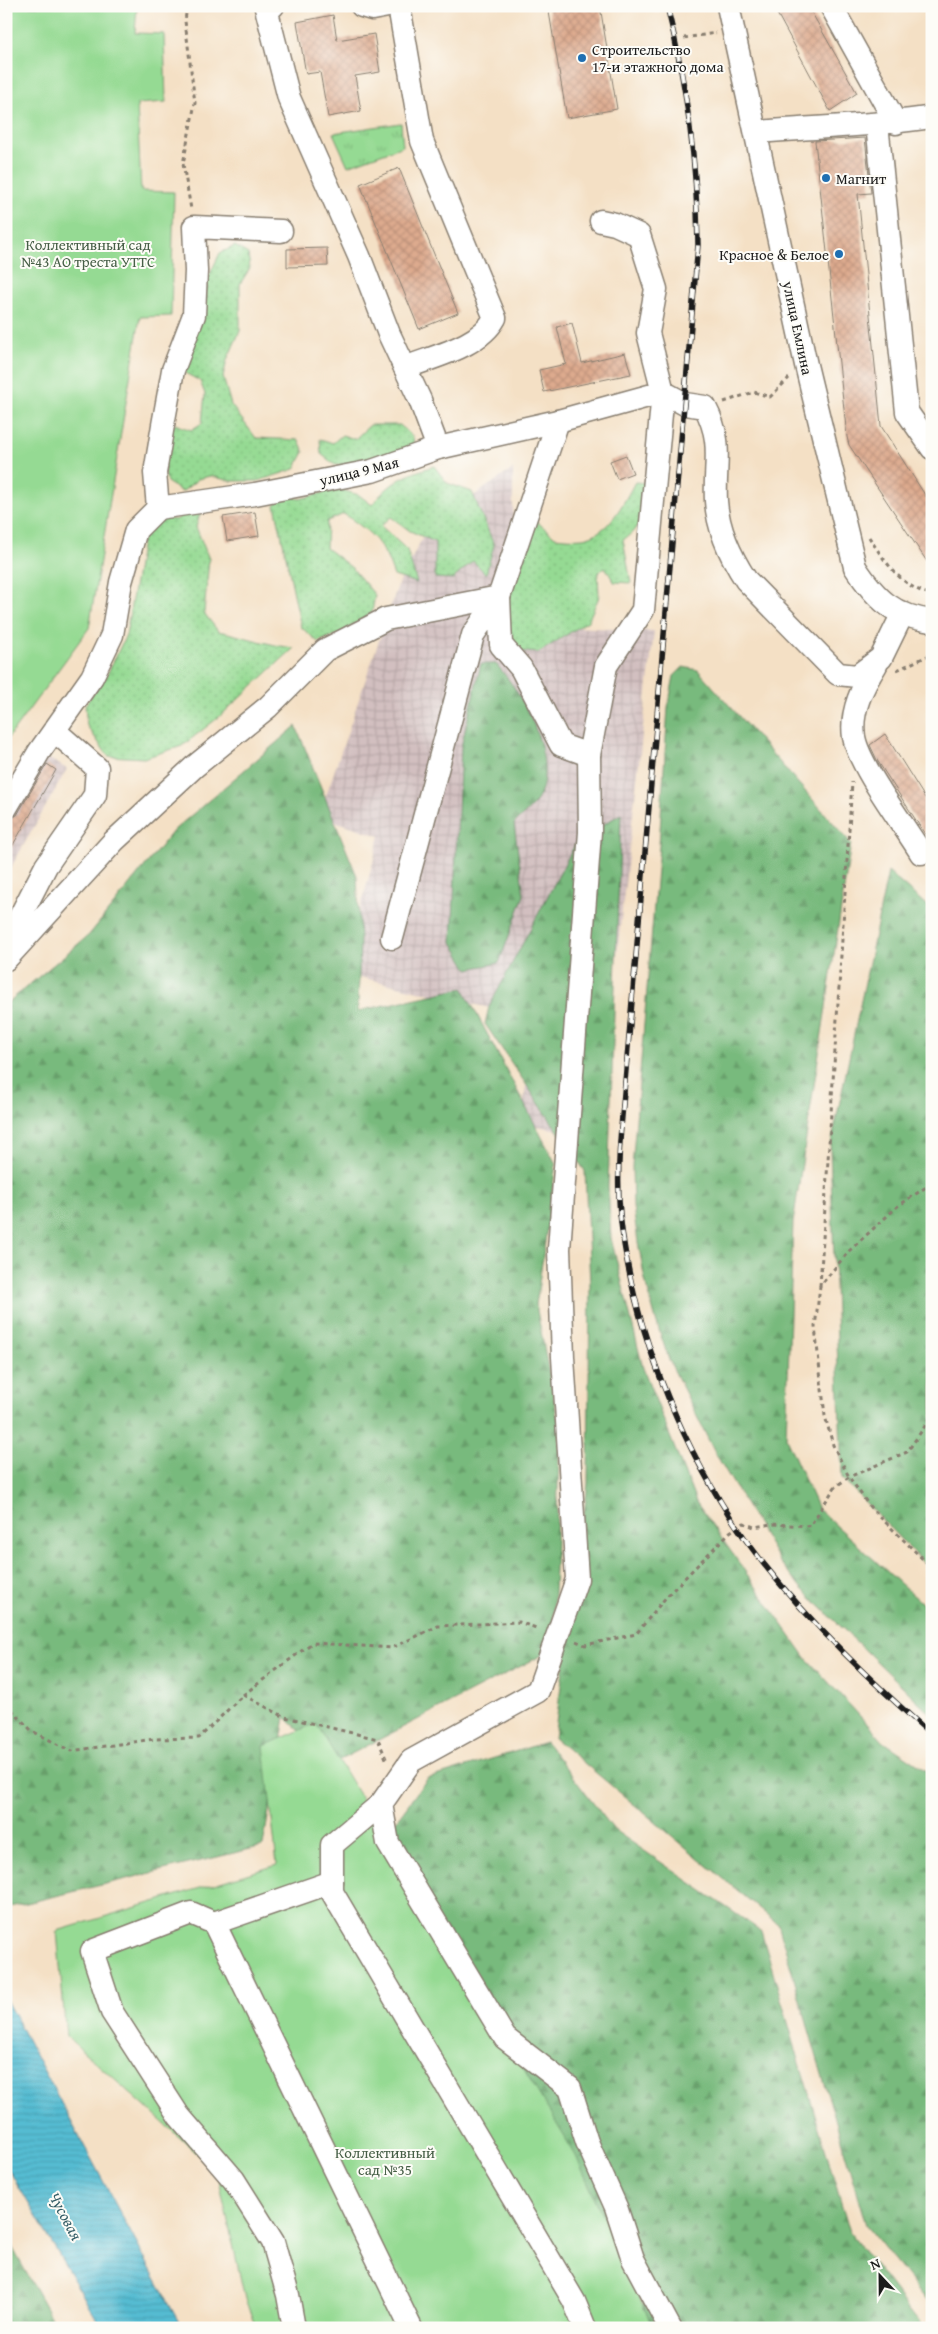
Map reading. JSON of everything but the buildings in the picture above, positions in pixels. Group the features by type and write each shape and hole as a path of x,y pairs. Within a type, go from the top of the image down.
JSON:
{"street":[{"path":"273,6 266,8 288,98 359,256 389,334 420,400 438,448"},
{"path":"362,6 372,9 388,6"},
{"path":"399,6 422,141 495,318 488,330 468,343 405,368"},
{"name":"улица Емлина","path":"728,6 806,365 846,538 855,567 868,587 884,604 902,614"},
{"path":"831,6 886,123 908,412 932,448"},
{"path":"756,132 819,126 886,123 932,117"},
{"path":"586,2328 559,2276 332,1892 332,1845 381,1804 411,1761 538,1691 577,1579 563,1357 559,1249 590,832 589,755 606,666 643,610 663,392 648,333 656,289 639,235 616,224 600,221"},
{"path":"6,808 39,752 92,678 112,636 121,582 136,530 158,508 155,473 173,370 194,315 196,271 194,227 281,231"},
{"path":"663,392 685,404 705,407 717,436 716,503 724,540 735,564 746,580 838,674 857,676 881,658"},
{"name":"улица 9 Мая","path":"158,508 255,494 372,471 438,448 558,421 663,392"},
{"path":"558,421 500,597 501,645 521,668 561,745 589,755"},
{"path":"392,938 473,635 476,627 500,597"},
{"path":"6,959 114,841 194,767 268,707 325,650 386,619 500,597"},
{"path":"921,853 867,768 854,737 856,705 902,614 932,620"},
{"path":"6,944 46,866 95,795 97,768 55,731"},
{"path":"381,1804 388,1843 505,2038 570,2088 587,2142 616,2207 633,2259 670,2328"},
{"path":"214,1923 332,1882"},
{"path":"294,2328 288,2295 273,2242 234,2180 180,2116 112,2012 92,1951 191,1913 214,1923 410,2328"}],"path":[{"path":"187,6 184,21 195,104 183,164 194,227"},
{"path":"684,38 709,34"},
{"path":"705,407 730,401 747,393 754,392 770,397 789,379"},
{"path":"866,532 882,559 906,582 932,594"},
{"path":"852,774 820,1286 815,1328 825,1416 833,1445 849,1477 870,1507 932,1568"},
{"path":"820,1286 863,1238 898,1206 932,1183"},
{"path":"6,1704 32,1731 71,1752 154,1739 199,1738 243,1695 312,1644 392,1648 438,1626 519,1622 585,1645 636,1634 667,1596 730,1532 744,1524 754,1527 771,1524 810,1526 835,1487 849,1477 906,1452 932,1416"},
{"path":"243,1695 285,1717 378,1739 386,1756 387,1763"}],"shaded area":[{"path":"513,469 513,624 654,631 596,1137 521,1123 535,1019 343,973 380,836 319,816 398,585 428,527"},
{"path":"30,748 67,769 6,876 6,788"}],"green space":[{"name":"Коллективный сад №43 АО треста УТТС","path":"6,6 137,6 135,33 164,34 166,102 137,104 141,191 174,192 171,316 140,317 89,628 6,741"},
{"path":"401,123 403,146 348,166 333,133"},
{"path":"235,246 248,254 250,268 240,284 240,331 227,360 223,377 231,405 256,438 299,440 304,452 295,469 258,481 231,481 210,476 198,479 182,492 167,482 164,467 165,445 167,437 175,424 191,430 202,423 205,394 200,381 185,373 189,349 204,311 208,278 220,253"},
{"path":"370,425 400,425 413,437 415,449 367,464 335,465 321,454 320,439 333,443 342,435 355,439"},
{"path":"434,466 447,483 472,492 494,545 486,574 473,561 453,579 435,578 435,542 410,531 391,517 381,526 407,550 417,583 394,576 385,554 376,540 344,514 327,521 326,548 352,568 375,595 372,612 341,633 318,642 301,627 275,505 281,494 300,499 338,489 359,495 372,505 392,484"},
{"path":"635,482 646,483 642,515 635,529 623,540 631,583 614,582 605,567 598,573 599,597 588,621 538,653 518,651 508,633 505,598 536,521 555,537 583,538 592,535 600,531 614,517"},
{"path":"192,508 200,514 196,527 209,559 204,613 218,631 294,648 219,717 182,746 144,758 108,756 87,726 85,705 107,675 126,635 143,535 160,518 176,520"},
{"path":"481,664 496,664 517,691 534,725 540,743 544,761 544,779 538,799 514,824 524,895 499,963 468,969 452,942 461,747"},
{"path":"683,667 698,670 851,843 793,1223 786,1438 818,1509 932,1612 932,1715 802,1589 779,1561 714,1451 669,1360 645,1280 633,1207 632,1167 659,846 668,707 674,676"},
{"path":"296,726 357,876 360,940 358,1011 463,988 556,1164 536,1305 560,1431 552,1650 334,1763 285,1717 263,1846 6,1908 6,1004 89,935 174,830"},
{"path":"621,814 608,1186 611,1238 643,1368 696,1502 807,1659 884,1742 932,1774 932,2307 866,2225 778,1924 554,1738 588,1483 590,1284 585,1171 485,1024 489,1007 578,839"},
{"path":"888,872 932,910 932,1572 842,1478 830,1149"},
{"name":"Коллективный сад №35","path":"316,1723 576,2156 653,2328 256,2328 245,2299 217,2171 66,2036 57,1931 277,1865 264,1746"},
{"path":"546,1742 614,1830 761,1931 850,2233 923,2328 647,2328 640,2277 633,2259 510,2091 357,1873 427,1779"},
{"path":"6,2236 57,2328 6,2328"}],"water":[{"name":"Чусовая","path":"6,2000 182,2328 102,2328 6,2165"}],"railway":[{"path":"667,6 680,65 690,125 696,185 698,245 620,1140 619,1202 627,1260 637,1306 668,1398 688,1442 711,1485 736,1525 763,1563 802,1609 865,1674 932,1735"}],"place":[{"name":"Строительство 17-и этажного дома","path":"582,58"},
{"name":"Магнит","path":"826,178"},
{"name":"Красное & Белое","path":"839,254"}]}
